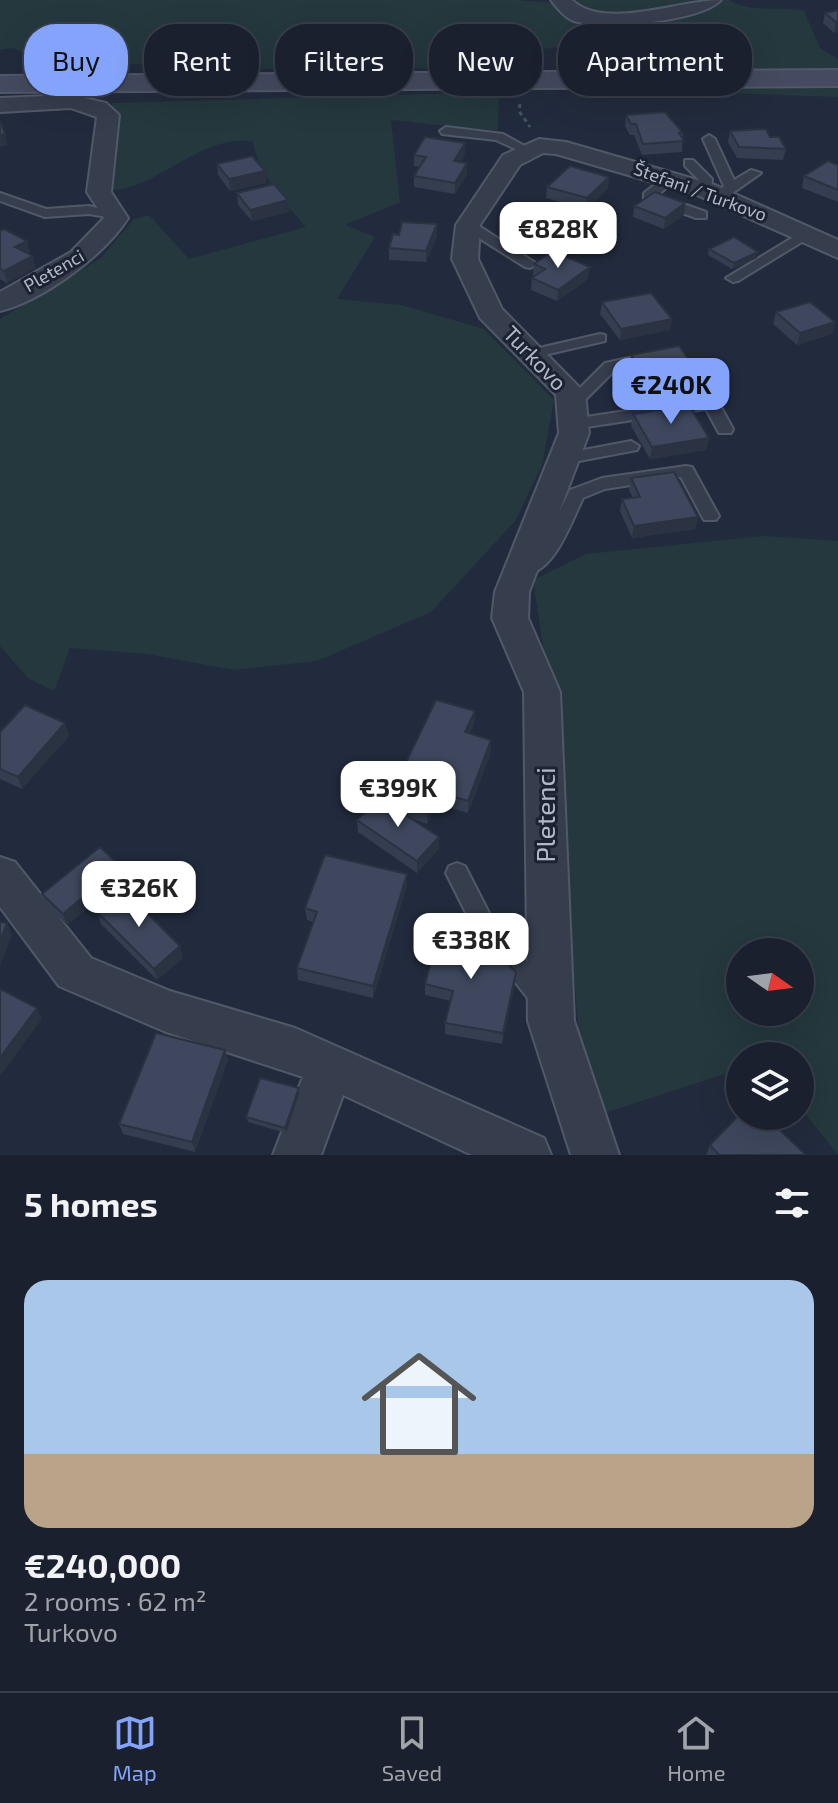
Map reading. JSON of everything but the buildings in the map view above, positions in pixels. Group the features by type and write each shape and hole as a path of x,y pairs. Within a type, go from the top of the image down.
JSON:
{"main road":[{"path":"0,84 838,78"}],"street":[{"path":"561,0 577,16 607,22 649,14 682,13 711,0"},
{"path":"0,105 75,103 99,106 108,115 99,192 113,214"},
{"name":"Štefani / Turkovo","path":"526,150 539,146 558,147 719,191 838,250"},
{"path":"468,225 511,160 526,150"},
{"name":"Pletenci","path":"0,303 89,251 106,237 116,218 113,214"},
{"name":"Turkovo","path":"468,225 465,259 490,312 570,393 572,415"},
{"path":"520,570 574,433 572,415"},
{"name":"Pletenci","path":"520,570 512,592 510,618 542,692 551,1021 595,1155"},
{"path":"0,875 75,972 166,1011 295,1050 527,1155"},
{"path":"297,1155 330,1068"}],"lane":[{"path":"446,131 499,137 526,150"},
{"path":"709,139 719,191"},
{"path":"593,156 602,180"},
{"path":"689,163 719,191"},
{"path":"719,191 755,173"},
{"path":"670,179 649,196 701,215"},
{"path":"0,197 45,213 89,210 113,214"},
{"path":"468,225 530,264"},
{"path":"733,278 805,234"},
{"path":"531,354 600,338"},
{"path":"572,415 610,366 659,356"},
{"path":"572,415 711,403 725,429"},
{"path":"563,459 631,446"},
{"path":"520,570 547,555 576,494 602,484 686,471 710,516"},
{"path":"457,873 484,926 550,1008"}],"shaded area":[{"path":"0,0 519,0 551,3 558,0 729,0 746,7 804,11 820,48 838,59 838,97 752,94 752,24 558,24 558,47 542,49 542,24 429,24 429,68 413,68 413,24 275,24 275,69 259,69 259,24 144,24 144,65 128,64 128,24 24,24 24,52 13,48 0,50"},
{"path":"413,94 499,96 498,131 391,120 400,202 345,225 375,237 337,299 401,305 484,329 554,400 542,465 516,520 431,612 317,661 234,670 147,654 70,648 54,691 28,678 0,646 0,319 101,258 134,219 149,215 189,259 306,227 267,178 253,142 234,141 215,146 142,183 110,189 112,103"},
{"path":"763,536 838,541 838,1155 814,1125 814,1042 726,1042 726,1074 586,1119 550,692 533,580 586,554"}]}
